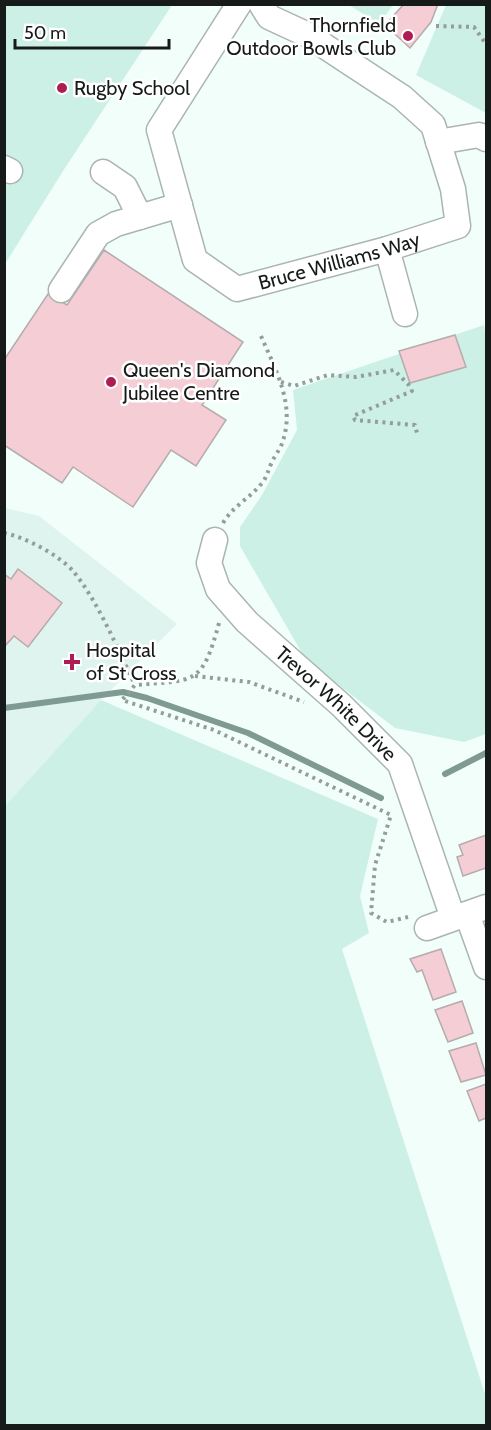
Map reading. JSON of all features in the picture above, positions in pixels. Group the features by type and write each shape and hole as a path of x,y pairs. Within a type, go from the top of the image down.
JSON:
{"street":[{"name":"Bruce Williams Way","path":"239,4 159,130 195,260 237,290 387,249 458,226 453,189 434,125 402,97 308,35 269,17 261,4"},
{"path":"438,142 479,135 486,139"},
{"path":"103,172 125,188 140,217"},
{"path":"61,290 98,234 116,224 180,205"},
{"path":"387,249 405,314"},
{"name":"Trevor White Drive","path":"215,540 209,563 218,589 247,622 341,705 400,764 469,913 486,967"},
{"path":"427,928 469,913"}],"path":[{"path":"436,26 474,27 486,44"},
{"path":"215,540 224,520 237,504 254,492 265,478 281,445 286,424 286,402 281,382 261,336"},
{"path":"281,382 294,386 328,375 357,377 394,370 412,391 353,416 355,420 415,425 417,433"},
{"path":"4,533 16,535 50,554 72,570 113,639 135,685"},
{"path":"218,589 223,608 211,654 199,673 186,681 135,685 122,700 214,730 391,815 375,865 371,913 387,922 421,915 427,928"},
{"path":"194,676 249,682 314,706"}],"shaded area":[{"name":"Hospital of St Cross","path":"5,508 39,516 177,624 101,700 5,806"}],"green space":[{"path":"393,4 379,24 349,5"},
{"name":"Rugby School","path":"4,5 172,5 5,264"},
{"path":"446,5 486,5 486,113 416,75"},
{"path":"484,325 486,339 486,734 464,742 395,728 306,660 240,546 240,527 262,495 297,430 293,390"},
{"path":"101,700 378,819 360,896 369,933 342,949 486,1397 486,1425 5,1425 5,806"}],"building":[{"name":"Thornfield Outdoor Bowls Club","path":"404,4 438,4 431,22 410,48 385,25"},
{"name":"Queen's Diamond Jubilee Centre","path":"104,250 243,342 202,405 226,420 196,466 171,450 133,507 73,467 62,483 4,445 4,360 48,294 67,305"},
{"path":"455,335 466,367 410,383 399,351"},
{"path":"18,569 62,603 28,647 14,636 4,647 4,574 11,579"},
{"path":"486,835 486,868 463,876 457,857 463,855 459,845"},
{"path":"441,949 456,992 433,1000 422,970 417,972 410,959"},
{"path":"462,1001 473,1033 448,1042 435,1010"},
{"path":"476,1043 486,1075 461,1082 449,1051"},
{"path":"486,1084 486,1118 479,1121 467,1091"}],"waterway":[{"path":"4,708 123,692 248,733 381,798"},
{"path":"445,774 486,753"}],"place":[{"name":"Thornfield Outdoor Bowls Club","path":"408,36"},
{"name":"Rugby School","path":"62,88"},
{"name":"Queen's Diamond Jubilee Centre","path":"111,382"},
{"name":"Hospital of St Cross","path":"72,662"}]}
